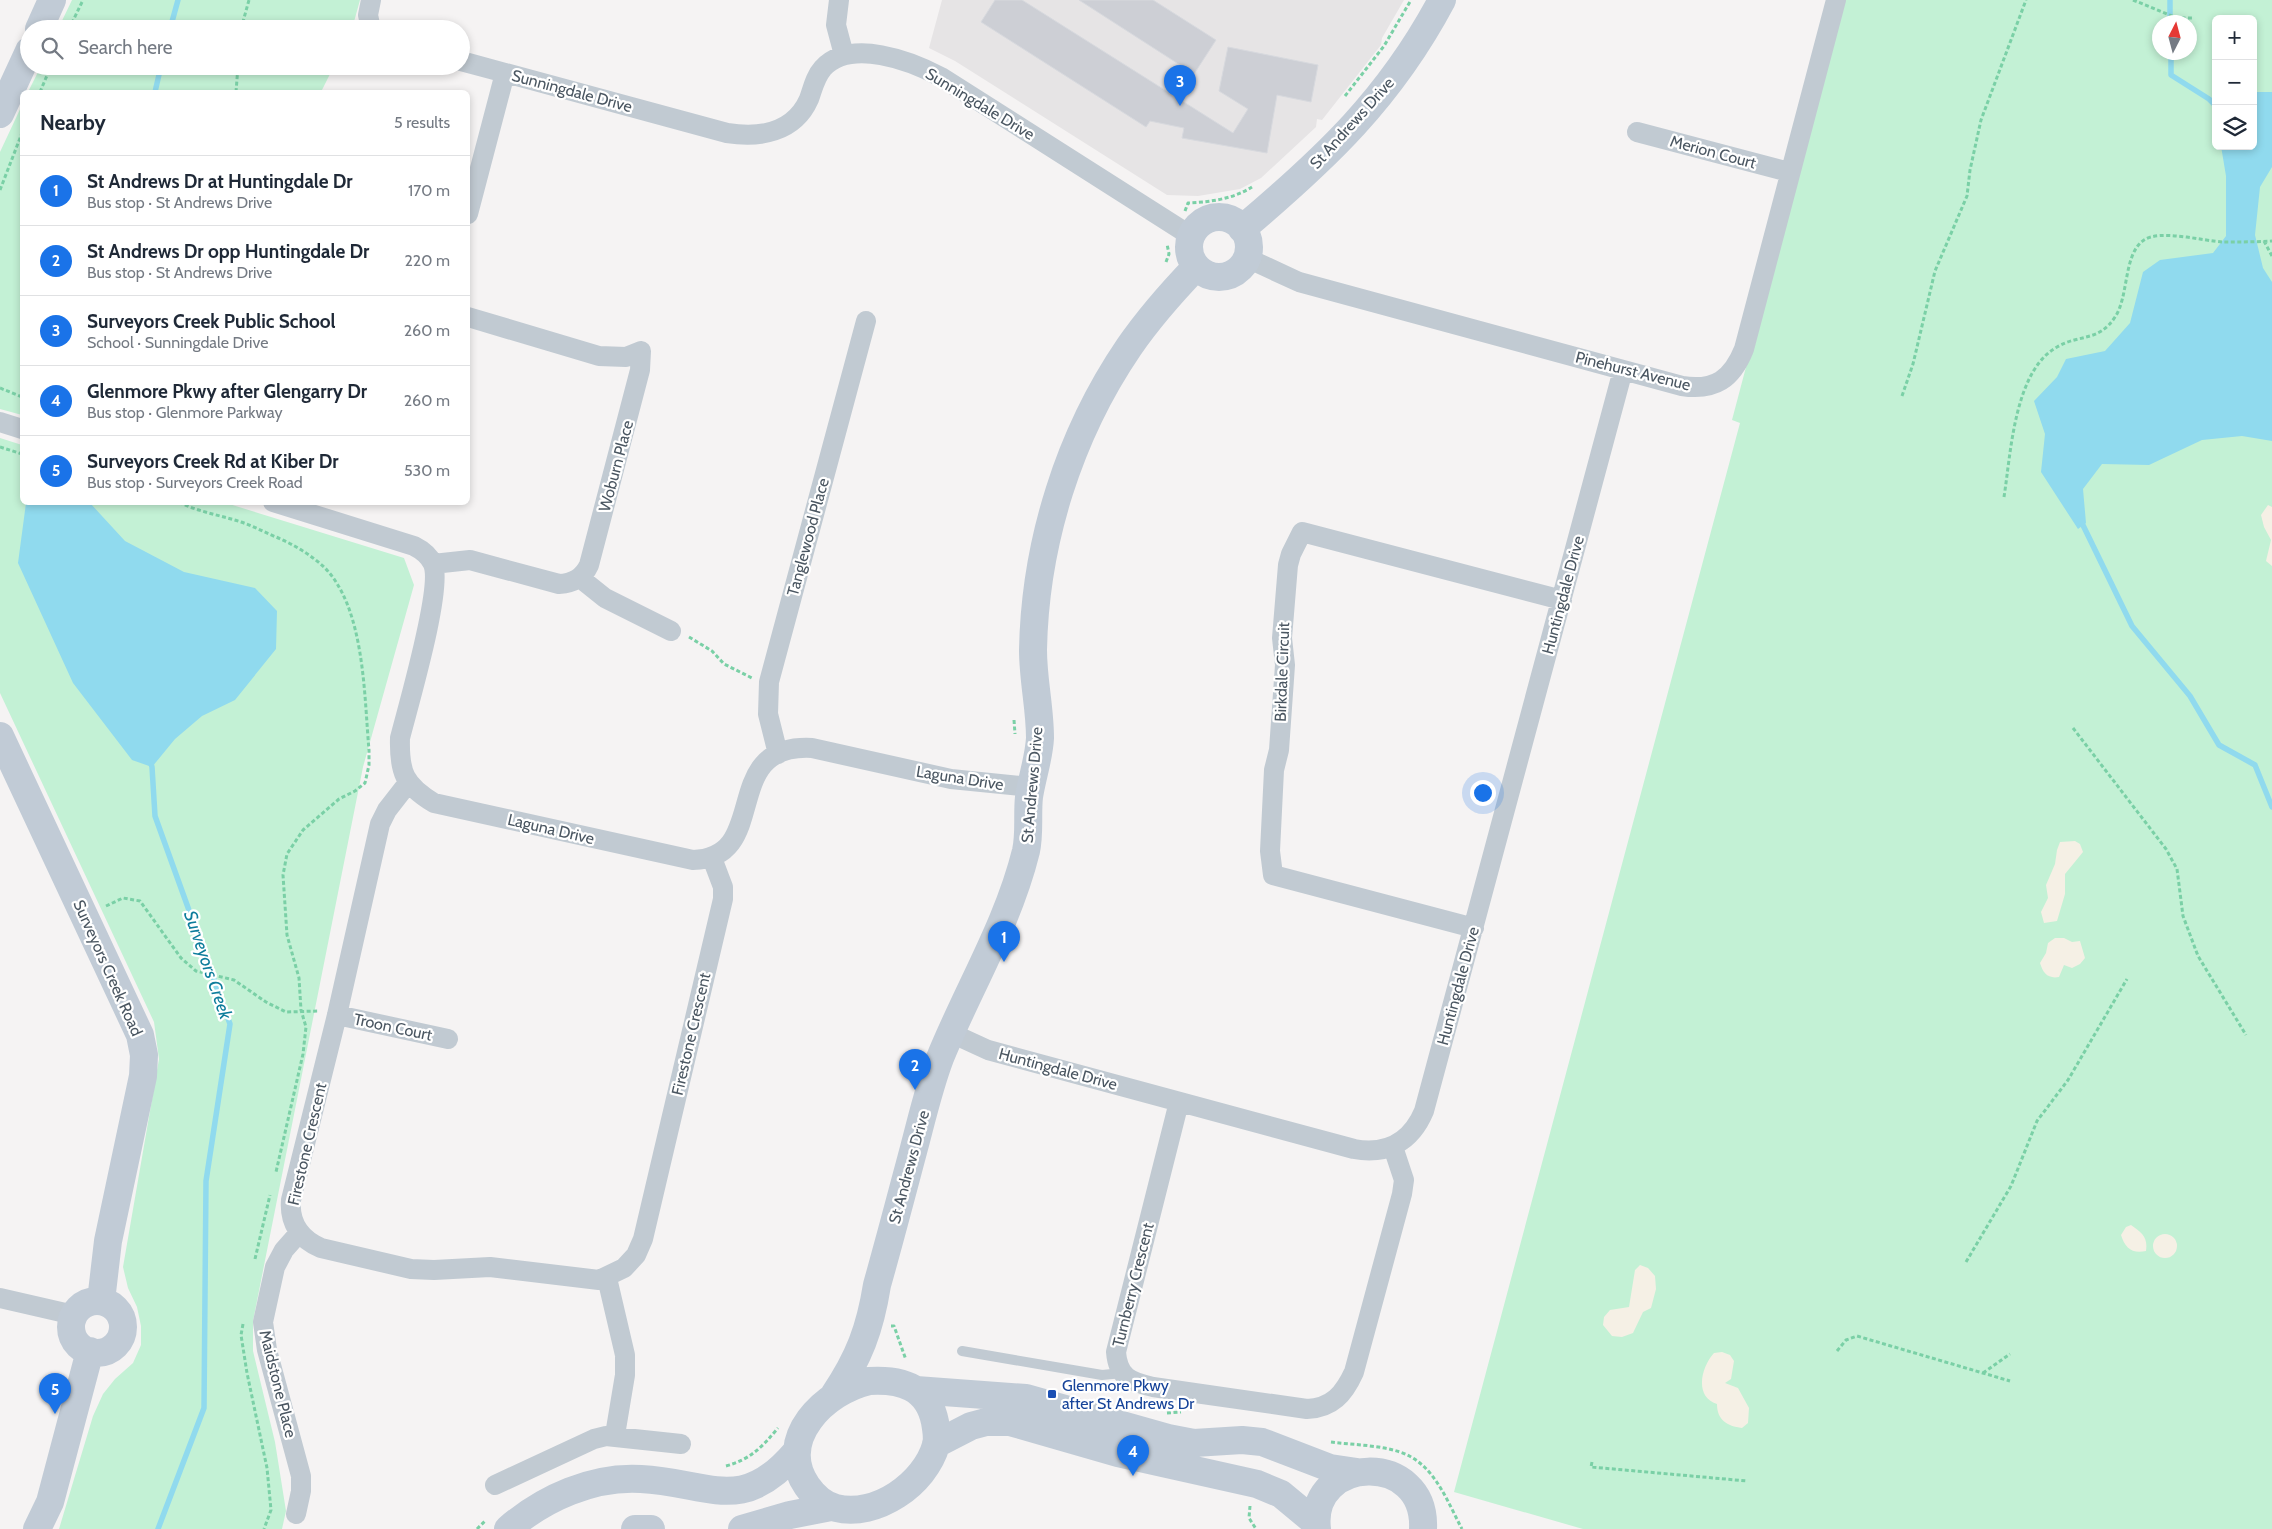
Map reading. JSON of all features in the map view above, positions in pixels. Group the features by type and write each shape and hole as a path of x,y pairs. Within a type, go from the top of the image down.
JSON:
{"street":[{"path":"43,20 52,0"},
{"path":"369,20 368,15 371,0"},
{"path":"839,0 836,25 844,55"},
{"name":"St Andrews Drive","path":"1242,229 1337,145 1373,105 1408,58 1442,0"},
{"name":"Pinehurst Avenue","path":"1247,258 1299,282 1623,370 1691,387 1717,383 1733,371 1744,349 1789,172 1836,0"},
{"name":"Sunningdale Drive","path":"470,63 727,133 753,136 776,130 798,115 806,104 822,69 834,59 844,55 866,52 933,73 1188,224"},
{"path":"0,114 20,71"},
{"path":"470,206 505,73"},
{"name":"Merion Court","path":"1637,132 1789,172"},
{"path":"1210,219 1228,219 1242,229 1247,238 1249,249 1247,258 1236,272 1220,277 1203,273 1196,267 1189,252 1188,224 1210,219"},
{"name":"St Andrews Drive","path":"834,1395 857,1357 871,1320 878,1285 934,1075 951,1033 997,934 1020,871 1029,835 1031,787 1040,736 1034,672 1035,616 1043,556 1061,487 1091,412 1115,369 1142,329 1196,267"},
{"name":"Woburn Place","path":"470,318 599,356 626,356 641,351 639,381 589,565 580,578"},
{"name":"Tanglewood Place","path":"778,754 768,714 770,682 866,321"},
{"name":"Huntingdale Drive","path":"951,1033 988,1050 1354,1149 1378,1151 1393,1147 1413,1131 1424,1111 1623,370"},
{"path":"0,422 20,428"},
{"path":"283,505 414,546 425,552 433,564 434,596 400,738 401,767 408,783"},
{"name":"Birkdale Circuit","path":"1474,928 1273,875 1270,851 1274,770 1280,740 1285,665 1282,638 1288,565 1291,554 1302,532 1562,600"},
{"path":"433,564 475,561 559,584 566,584 580,578 605,598 671,631"},
{"name":"Surveyors Creek Road","path":"0,736 135,1021 144,1055 143,1076 108,1241 101,1302"},
{"name":"Laguna Drive","path":"408,783 418,794 434,803 683,859 703,860 712,858 728,848 738,833 753,779 762,765 789,749 812,748 951,779 1031,787"},
{"name":"Firestone Crescent","path":"299,1232 292,1219 292,1200 337,1015 380,824 387,810 408,783"},
{"name":"Firestone Crescent","path":"608,1278 632,1261 643,1239 723,899 723,887 712,858"},
{"name":"Troon Court","path":"337,1015 448,1039"},
{"name":"Turnberry Crescent","path":"1123,1374 1117,1363 1117,1342 1179,1102"},
{"path":"1123,1374 1137,1383 1153,1387 1307,1409 1322,1408 1337,1399 1344,1391 1354,1372 1402,1194 1404,1180 1393,1147"},
{"path":"299,1232 309,1242 321,1248 412,1269 434,1270 490,1267 589,1280 608,1278 625,1355 625,1375 615,1435"},
{"name":"Maidstone Place","path":"296,1514 301,1491 301,1476 267,1350 263,1322 275,1267 284,1250 299,1232"},
{"path":"0,1298 74,1315"},
{"path":"101,1302 109,1304 120,1316 122,1332 119,1340 106,1351 90,1351 82,1348 73,1337 71,1330 74,1315 85,1304 101,1302"},
{"name":"St Andrews Drive","path":"871,1320 875,1354 880,1364 908,1386"},
{"path":"37,1529 50,1502 90,1351"},
{"path":"508,1529 531,1511 558,1496 606,1482 639,1478 672,1482 717,1492 745,1490 771,1476 795,1452 807,1423 823,1403 843,1389 869,1381 1026,1398 1168,1438 1194,1443 1242,1440 1262,1442 1330,1468 1357,1472 1376,1471 1390,1474 1403,1481 1413,1492 1420,1505 1426,1526"},
{"path":"795,1452 804,1482 816,1497 831,1507 843,1510 861,1510 873,1508 886,1502 914,1480 927,1463 936,1444 936,1429 929,1402 908,1386"},
{"path":"936,1444 971,1426 986,1422 1010,1422 1118,1453 1257,1484 1281,1494 1316,1526"},
{"path":"495,1485 594,1439 615,1435 682,1444"},
{"path":"1316,1526 1318,1508 1325,1495 1334,1484 1357,1472"},
{"path":"742,1529 790,1514 831,1507"},
{"path":"635,1529 651,1529"}],"lane":[{"path":"962,1351 1102,1376 1123,1374"}],"path":[{"path":"73,20 83,0"},
{"path":"243,20 249,0"},
{"path":"1340,104 1384,46 1411,0"},
{"path":"1902,396 1913,364 1935,271 1967,196 1970,170 1981,120 2026,0"},
{"path":"2134,0 2170,15"},
{"path":"41,90 47,75"},
{"path":"236,90 237,75"},
{"path":"0,190 20,138"},
{"path":"1188,224 1188,203 1219,200 1245,192 1260,183"},
{"path":"2004,497 2018,408 2027,382 2040,361 2057,347 2099,334 2110,325 2117,314 2134,250 2144,239 2161,236 2222,242 2272,240"},
{"path":"2264,241 2272,256"},
{"path":"0,388 20,396"},
{"path":"0,448 20,453"},
{"path":"184,505 240,522 279,538 306,553 324,568 337,584 347,604 359,652 369,750 369,765 365,783 355,791 339,799 303,830 287,854 283,875 287,935 299,978 301,1010 306,1027 303,1054 274,1177"},
{"path":"671,631 674,627 712,651 724,664 760,680"},
{"path":"2073,728 2170,856 2177,869 2183,916 2198,956 2246,1035"},
{"path":"84,915 123,898 140,902 181,958 196,971 234,980 286,1012 312,1009 337,1015"},
{"path":"1966,1262 2011,1186 2036,1121 2068,1080 2127,979"},
{"path":"254,1262 272,1187"},
{"path":"244,1317 241,1335 267,1468 271,1502 271,1510 264,1529"},
{"path":"1837,1351 1846,1340 1857,1336 2010,1381"},
{"path":"1982,1373 2010,1354"},
{"path":"1592,1462 1591,1467 1747,1481"},
{"path":"1252,1499 1249,1518 1256,1529"}],"shaded area":[{"path":"942,0 1404,0 1382,38 1381,45 1322,120 1317,119 1316,127 1261,178 1240,189 1198,196 1167,195 955,61 929,48"}],"green space":[{"path":"72,0 360,0 354,20 62,20"},
{"path":"1843,0 2272,0 2272,1529 1583,1529 1454,1492 1740,423 1732,420"},
{"path":"36,75 330,75 322,90 29,90"},
{"path":"20,109 20,414 0,409 0,152"},
{"path":"0,438 20,444 20,505 232,505 404,558 414,585 363,767 253,1321 253,1351 275,1442 286,1511 282,1529 59,1529 93,1416 103,1394 115,1379 133,1363 141,1345 141,1326 137,1307 128,1288 123,1267 159,1059 154,1022 0,693"}],"sand":[{"path":"2268,505 2272,507 2272,566 2266,561 2271,540 2264,527 2261,515"},
{"path":"2075,841 2080,844 2083,852 2065,874 2065,894 2057,921 2044,923 2041,912 2048,898 2046,885 2055,864 2060,842"},
{"path":"2055,938 2064,938 2072,942 2080,941 2085,958 2080,964 2072,968 2064,965 2059,977 2052,977 2047,974 2040,963 2046,953 2048,943"},
{"path":"2131,1225 2145,1239 2146,1251 2137,1252 2127,1247 2121,1235 2126,1227"},
{"path":"2165,1234 2170,1235 2176,1241 2176,1251 2170,1257 2165,1258 2160,1257 2154,1251 2153,1246 2154,1241 2160,1235"},
{"path":"1640,1265 1648,1268 1655,1276 1656,1289 1651,1308 1643,1312 1633,1333 1622,1337 1612,1336 1603,1325 1604,1317 1610,1310 1629,1307 1635,1270"},
{"path":"1722,1352 1730,1355 1734,1361 1731,1379 1725,1383 1738,1388 1749,1408 1748,1423 1742,1428 1727,1424 1721,1418 1717,1410 1717,1404 1705,1395 1703,1388 1703,1373 1709,1359 1714,1353"}],"water":[{"path":"2257,92 2272,92 2272,167 2260,187 2255,235 2263,268 2272,282 2272,441 2242,436 2202,440 2149,465 2102,464 2083,489 2086,523 2078,529 2041,472 2045,434 2034,401 2057,377 2066,359 2105,351 2130,323 2143,272 2160,260 2213,253 2226,236 2226,176 2222,150 2257,150"},
{"path":"26,505 92,505 125,541 184,572 255,588 277,611 276,649 235,700 202,716 175,739 152,767 132,760 73,683 18,563"}],"building":[{"path":"995,0 1022,0 1233,133 1248,109 1219,91 1228,47 1318,65 1311,102 1277,95 1267,153 1182,138 1184,128 1150,121 1146,127 981,22"},
{"path":"1079,0 1153,0 1216,40 1194,74"}],"waterway":[{"name":"Surveyors Creek","path":"172,20 178,0"},
{"path":"2170,0 2170,15"},
{"path":"2171,60 2171,75 2209,99 2215,105"},
{"name":"Surveyors Creek","path":"155,90 159,75"},
{"path":"2080,519 2132,626 2190,696 2219,745 2255,765 2272,807"},
{"name":"Surveyors Creek","path":"150,760 155,816 230,1024 206,1181 204,1408 158,1529"}],"place":[{"name":"Surveyors Creek Public School","path":"1180,106"},
{"name":"St Andrews Dr at Huntingdale Dr","path":"1004,962"},
{"name":"St Andrews Dr opp Huntingdale Dr","path":"915,1090"},
{"name":"Glenmore Pkwy after St Andrews Dr","path":"1052,1394"},
{"name":"Surveyors Creek Rd at Kiber Dr","path":"55,1414"},
{"name":"Glenmore Pkwy after Glengarry Dr","path":"1133,1476"}]}
